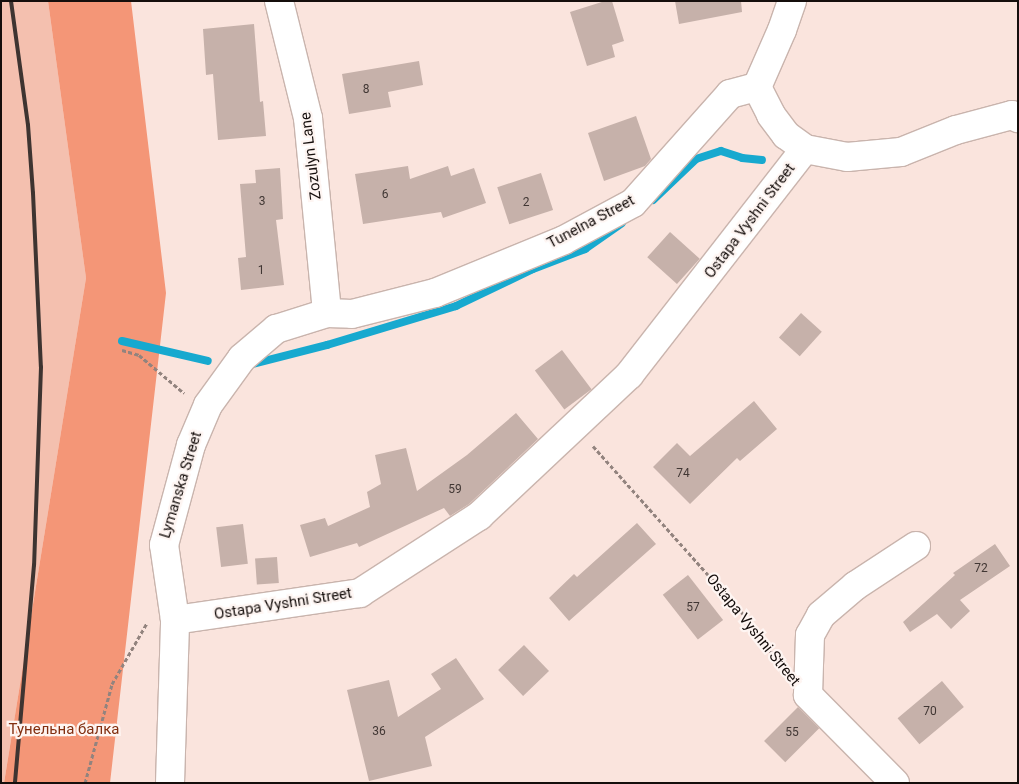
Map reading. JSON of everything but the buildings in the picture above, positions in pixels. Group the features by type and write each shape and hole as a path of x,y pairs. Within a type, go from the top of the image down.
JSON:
{"street":[{"name":"Zozulyn Lane","path":"279,1 308,118 327,313"},
{"path":"792,1 782,30 757,87 771,115 786,135 806,149 847,157 901,152 956,130 1012,116 1018,118"},
{"name":"Tunelna Street","path":"327,313 352,314 435,293 564,240 633,203 730,94 757,87"},
{"name":"Ostapa Vyshni Street","path":"175,620 360,592 479,516 576,427 629,375 806,149"},
{"name":"Lymanska Street","path":"170,783 175,620 168,586 164,545 191,445 208,405 242,358 276,329 327,313"},
{"path":"808,695 810,635 821,615 855,586 916,546"},
{"name":"Ostapa Vyshni Street","path":"808,695 895,783"}],"path":[{"path":"122,350 139,355 181,392 208,405"},
{"name":"Ostapa Vyshni Street","path":"576,427 752,624 788,676 808,695"},
{"path":"85,783 112,684 168,586"}],"shaded area":[{"path":"1,1 48,1 86,278 4,783 1,783"}],"green space":[{"name":"Тунельна балка","path":"48,1 131,1 166,293 110,783 4,783 86,278"}],"waterway":[{"path":"653,200 696,159 721,151 742,158 762,160"},
{"path":"249,365 327,345 456,306 533,269 585,249 622,223"},
{"path":"122,341 208,361"}],"railway":[{"path":"11,1 28,125 41,367 34,565 15,783"}]}
